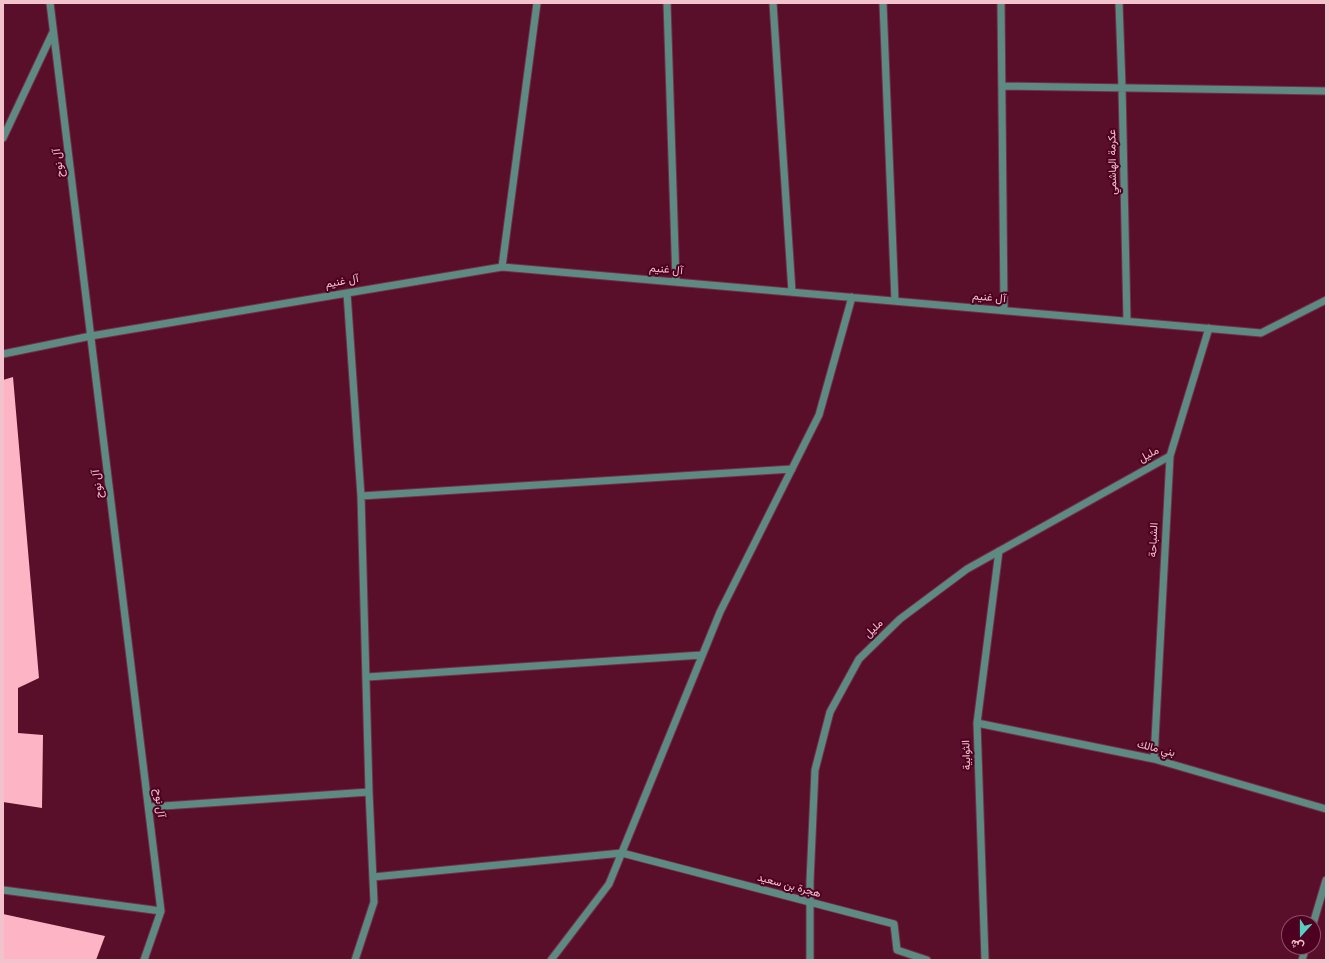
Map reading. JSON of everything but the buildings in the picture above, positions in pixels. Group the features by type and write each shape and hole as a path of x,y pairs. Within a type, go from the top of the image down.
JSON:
{"street":[{"name":"آل نوح","path":"50,3 161,911 144,960"},
{"path":"502,266 537,3"},
{"path":"668,3 676,282"},
{"path":"774,3 792,292"},
{"path":"883,3 895,301"},
{"path":"1001,3 1004,310"},
{"name":"عكرمة الهاشمي","path":"1118,3 1122,87 1127,321"},
{"path":"3,138 54,32"},
{"path":"1002,86 1326,91"},
{"name":"آل غنيم","path":"3,354 91,336 502,266 1261,333 1326,300"},
{"path":"347,293 361,496 369,792 374,902 354,960"},
{"path":"551,960 609,884 720,612 819,415 852,297"},
{"name":"الشباحة","path":"1154,759 1170,456 1209,328"},
{"name":"مليل","path":"810,960 810,903 815,770 830,712 860,659 900,619 967,569 1170,456"},
{"path":"361,496 792,469"},
{"name":"الثوابية","path":"985,960 977,723 999,551"},
{"path":"367,677 702,655"},
{"name":"بني مالك","path":"977,723 1154,759 1326,809"},
{"path":"149,807 369,792"},
{"path":"373,877 622,853"},
{"name":"هجرة بن سعيد","path":"622,853 894,924 897,950 928,960"},
{"path":"1316,915 1326,880"},
{"path":"3,890 161,911"}]}
